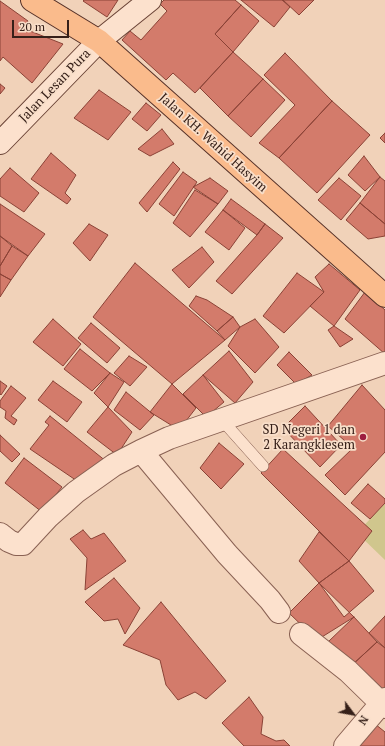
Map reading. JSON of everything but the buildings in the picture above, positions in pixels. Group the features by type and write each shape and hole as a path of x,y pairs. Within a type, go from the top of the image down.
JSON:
{"main road":[{"name":"Jalan KH. Wahid Hasyim","path":"32,0 99,41 385,296"}],"street":[{"name":"Jalan Lesan Pura","path":"0,143 99,41 150,0"},
{"path":"0,534 9,541 16,544 23,544 48,517 76,492 114,465 169,438 385,363"},
{"path":"141,451 227,554 279,612"},
{"path":"301,634 348,671 384,703 345,746"}],"lane":[{"path":"222,420 263,466"}],"shaded area":[{"path":"385,503 385,560 357,533"}],"place":[{"name":"SD Negeri 1 dan 2 Karangklesem","path":"363,437"}]}
